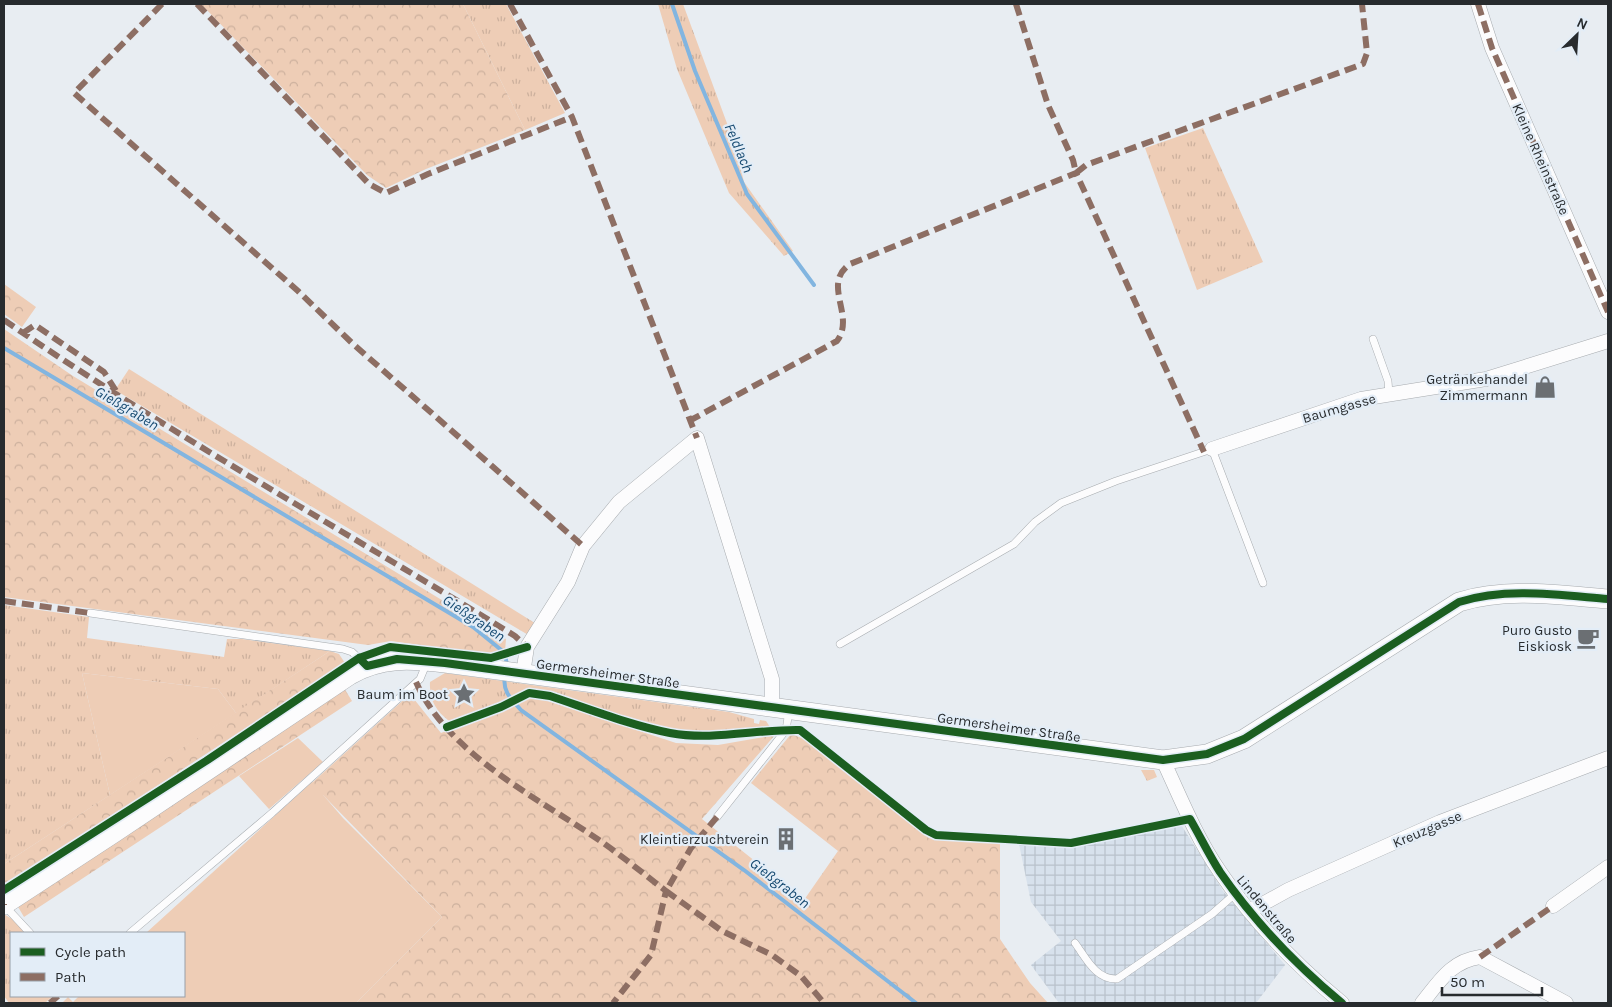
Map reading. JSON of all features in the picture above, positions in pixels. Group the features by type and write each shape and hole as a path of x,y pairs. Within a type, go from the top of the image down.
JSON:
{"street":[{"name":"Kleine Rheinstraße","path":"1478,4 1492,48 1608,312"},
{"name":"Baumgasse","path":"1212,449 1361,399 1486,379 1608,341"},
{"name":"Germersheimer Straße","path":"520,674 527,647 568,582 583,546 619,502 697,438 781,708"},
{"name":"Germersheimer Straße","path":"4,905 350,674 367,666 397,659 496,670 1163,760 1207,754 1244,739 1459,602 1479,596 1496,594 1608,598"},
{"name":"Kreuzgasse","path":"1250,911 1288,890 1440,822 1608,758"},
{"name":"Lindenstraße","path":"1163,760 1195,827 1219,870 1250,911 1284,949 1342,1003"},
{"path":"1553,906 1608,867"},
{"path":"1422,1003 1451,967 1466,959 1480,957 1566,1003"}],"lane":[{"path":"1373,339 1388,381 1389,394"},
{"path":"840,644 1014,544 1035,522 1061,503 1116,481 1212,449 1263,584"},
{"path":"90,613 343,650 352,652 367,666"},
{"path":"131,932 272,813 420,679 427,661"},
{"path":"717,817 786,730 781,708"},
{"path":"1075,942 1095,970 1107,980 1117,980 1216,910 1236,893"},
{"path":"4,905 29,932"}],"shaded area":[{"path":"1180,823 1223,891 1285,965 1256,1003 1059,1003 1031,965 1061,941 1031,902 1019,844 1075,847"}],"green space":[{"path":"201,4 463,4 525,130 426,169 386,188 367,175"},
{"path":"463,4 506,4 565,113 525,130"},
{"path":"658,4 683,4 735,145 744,182 793,251 784,256 729,193 677,69"},
{"path":"1203,128 1263,262 1197,290 1145,148"},
{"path":"4,284 36,307 22,327 4,314"},
{"path":"4,329 73,376 506,639 505,651 489,655 391,641 368,645 4,597"},
{"path":"129,369 538,625 530,636 115,390"},
{"path":"4,605 89,617 87,638 224,657 227,639 242,639 330,651 236,713 218,689 82,673 110,795 4,864"},
{"path":"330,651 339,654 345,663 4,886 4,864"},
{"path":"82,673 218,689 236,713 110,795"},
{"path":"445,673 729,712 754,719 754,723 759,724 760,720 766,721 770,727 708,734 671,732 550,695 524,690 494,706 449,721 434,704 430,688 430,682"},
{"path":"344,688 352,701 24,917 17,905"},
{"path":"410,694 441,733 533,696 676,743 718,745 775,735 702,819 804,900 838,851 751,783 791,734 807,740 929,838 1000,843 1000,939 1030,983 1048,1003 356,1003 442,917 323,795 250,839"},
{"path":"298,738 323,762 269,809 239,776"},
{"path":"1141,770 1154,770 1157,777 1147,781"},
{"path":"312,782 343,818 442,917 356,1003 62,1003 68,997 73,1002 78,997 185,997 185,932 147,932"},
{"path":"4,914 15,921 24,932 10,932 10,997 52,997 45,1003 9,1003 4,996"}],"waterway":[{"name":"Feldlach","path":"672,4 695,71 747,194 814,285"},
{"name":"Gießgraben","path":"4,348 473,627 505,653 507,666"},
{"name":"Gießgraben","path":"505,676 506,690 521,710 744,870 916,1003"}],"marked path":[{"path":"162,4 74,93 298,291 353,344 583,546"},
{"path":"197,4 369,184 386,193 428,174 572,117"},
{"path":"510,4 572,117 697,438"},
{"path":"1016,4 1048,105 1073,160 1076,173 1086,165 1363,64 1367,53 1362,4"},
{"path":"1478,4 1492,48 1608,312"},
{"path":"689,421 837,341 842,331 843,321 838,281 842,272 850,264 1076,173 1204,452"},
{"path":"4,320 129,402 515,636 527,647"},
{"path":"23,333 35,325 104,372 116,391"},
{"path":"4,601 90,613"},
{"path":"416,682 430,708 449,731 471,752 522,790 608,846 666,891 651,955 613,1003"},
{"path":"717,817 691,848 666,891 722,931 772,955 801,976 824,1003"},
{"path":"1480,957 1553,906"},
{"path":"50,1003 57,997"}],"cycle path":[{"path":"359,658 367,666 397,659 445,663 1163,760 1207,754 1244,739 1459,602 1477,597 1514,593 1608,599"},
{"path":"4,890 206,761 359,658 390,647 491,658 527,647"},
{"path":"447,727 501,707 529,693 550,696 625,721 670,733 702,736 800,730 926,830 936,835 1071,843 1190,819 1220,872 1261,925 1292,958 1342,1003"}],"place":[{"name":"Getränkehandel Zimmermann","path":"1545,387"},
{"name":"Puro Gusto Eiskiosk","path":"1588,638"},
{"name":"Baum im Boot","path":"464,694"},
{"name":"Kleintierzuchtverein","path":"786,839"}]}
